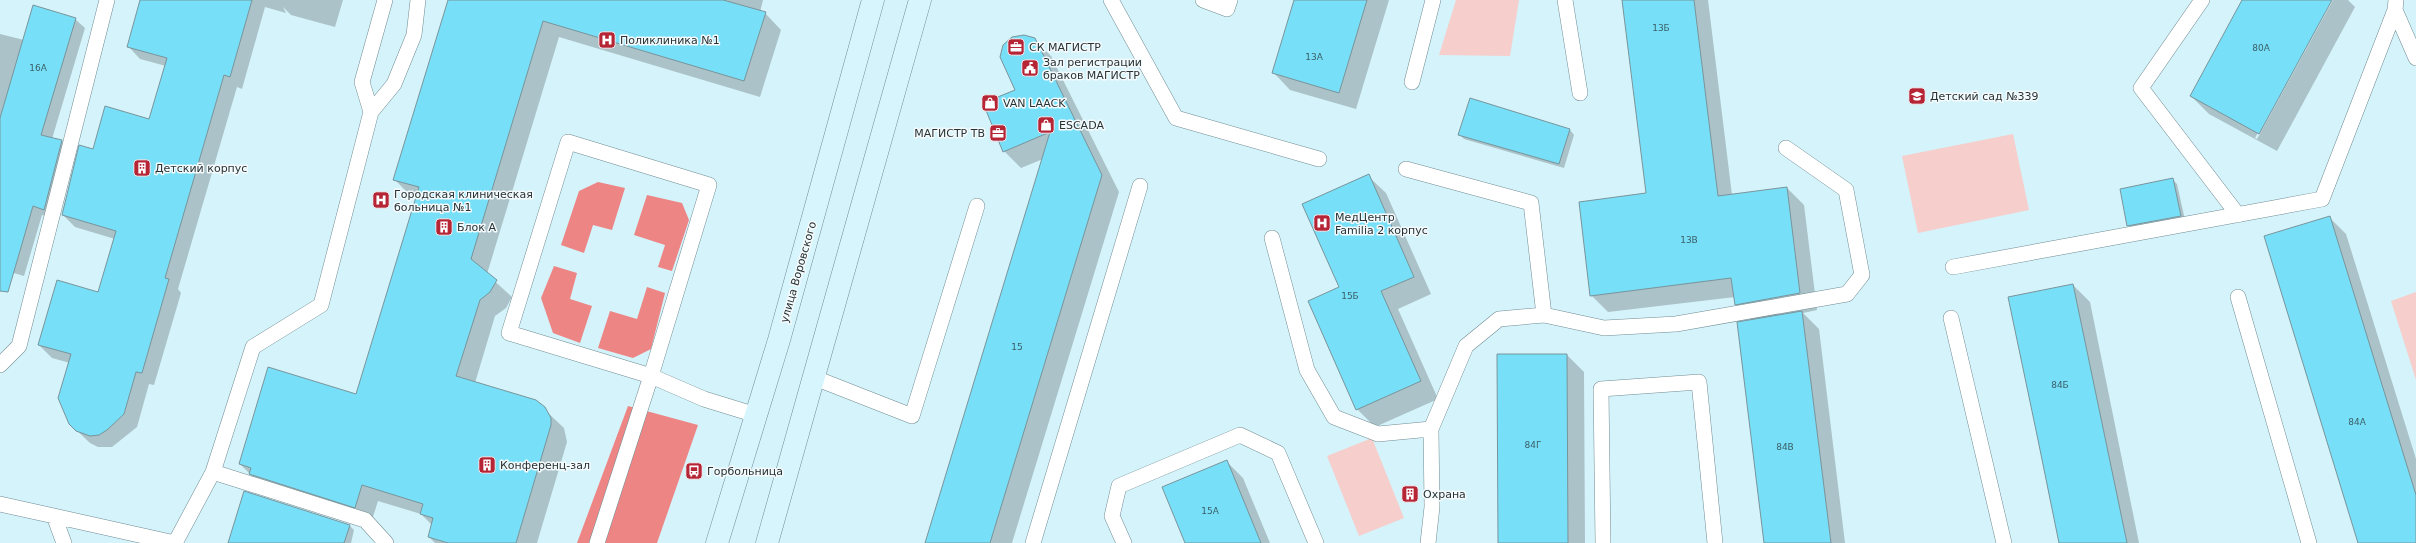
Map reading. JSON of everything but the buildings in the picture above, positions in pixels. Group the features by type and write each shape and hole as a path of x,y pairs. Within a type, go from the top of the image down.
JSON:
{"main road":[{"name":"улица Воровского","path":"717,543 779,340 874,0"},
{"path":"767,543 815,378 920,0"}],"lane":[{"path":"0,365 19,346 107,0"},
{"path":"371,112 362,82 385,0"},
{"path":"0,504 175,543 213,472 253,347 321,305 371,112 394,84 403,63 414,35 418,0"},
{"path":"1111,0 1176,118 1319,159"},
{"path":"1203,0 1226,9 1230,0"},
{"path":"1412,82 1433,0"},
{"path":"1565,0 1580,93"},
{"path":"2202,0 2141,88 2238,214"},
{"path":"1953,267 2322,199 2396,5"},
{"path":"2396,5 2416,58"},
{"path":"596,543 651,376 709,185 568,142 509,333 651,376 704,399 756,415"},
{"path":"1428,543 1432,507 1431,429 1466,346 1499,319 1544,315 1604,328 1676,324 1847,294 1862,275 1846,190 1786,148"},
{"path":"1406,169 1531,203 1544,315"},
{"path":"1033,543 1140,186"},
{"path":"815,378 912,416 977,206"},
{"path":"1272,238 1307,370 1334,417 1378,434 1431,429"},
{"path":"2238,297 2309,543"},
{"path":"1951,318 2004,543"},
{"path":"1603,543 1601,388 1700,382 1715,543"},
{"path":"1124,543 1112,516 1119,486 1240,435 1278,453 1316,543"},
{"path":"213,472 365,520 386,543"},
{"path":"54,516 64,543"}],"shaded area":[{"path":"1456,0 1519,0 1510,56 1439,55"},
{"path":"2013,134 2029,210 1918,233 1902,156"},
{"path":"598,182 625,188 612,230 593,225 584,253 561,245 579,191"},
{"path":"647,195 682,203 689,220 672,271 658,267 665,245 634,235"},
{"path":"554,266 577,273 570,299 592,306 580,343 553,333 541,298"},
{"path":"647,287 665,293 651,349 633,358 598,348 610,311 637,319"},
{"path":"2416,292 2416,380 2391,301"},
{"path":"628,406 698,425 657,543 577,543"},
{"path":"1372,438 1404,518 1359,536 1327,456"}],"place":[{"name":"Поликлиника №1","path":"607,40"},
{"name":"СК МАГИСТР","path":"1016,47"},
{"name":"Зал регистрации браков МАГИСТР","path":"1030,68"},
{"name":"Детский сад №339","path":"1917,96"},
{"name":"VAN LAACK","path":"990,103"},
{"name":"ESCADA","path":"1046,125"},
{"name":"МАГИСТР ТВ","path":"998,133"},
{"name":"Детский корпус","path":"142,168"},
{"name":"Городская клиническая больница №1","path":"381,200"},
{"name":"МедЦентр Familia 2 корпус","path":"1322,223"},
{"name":"Блок А","path":"444,227"},
{"name":"Конференц-зал","path":"487,465"},
{"name":"Горбольница","path":"694,471"},
{"name":"Охрана","path":"1410,494"}]}
